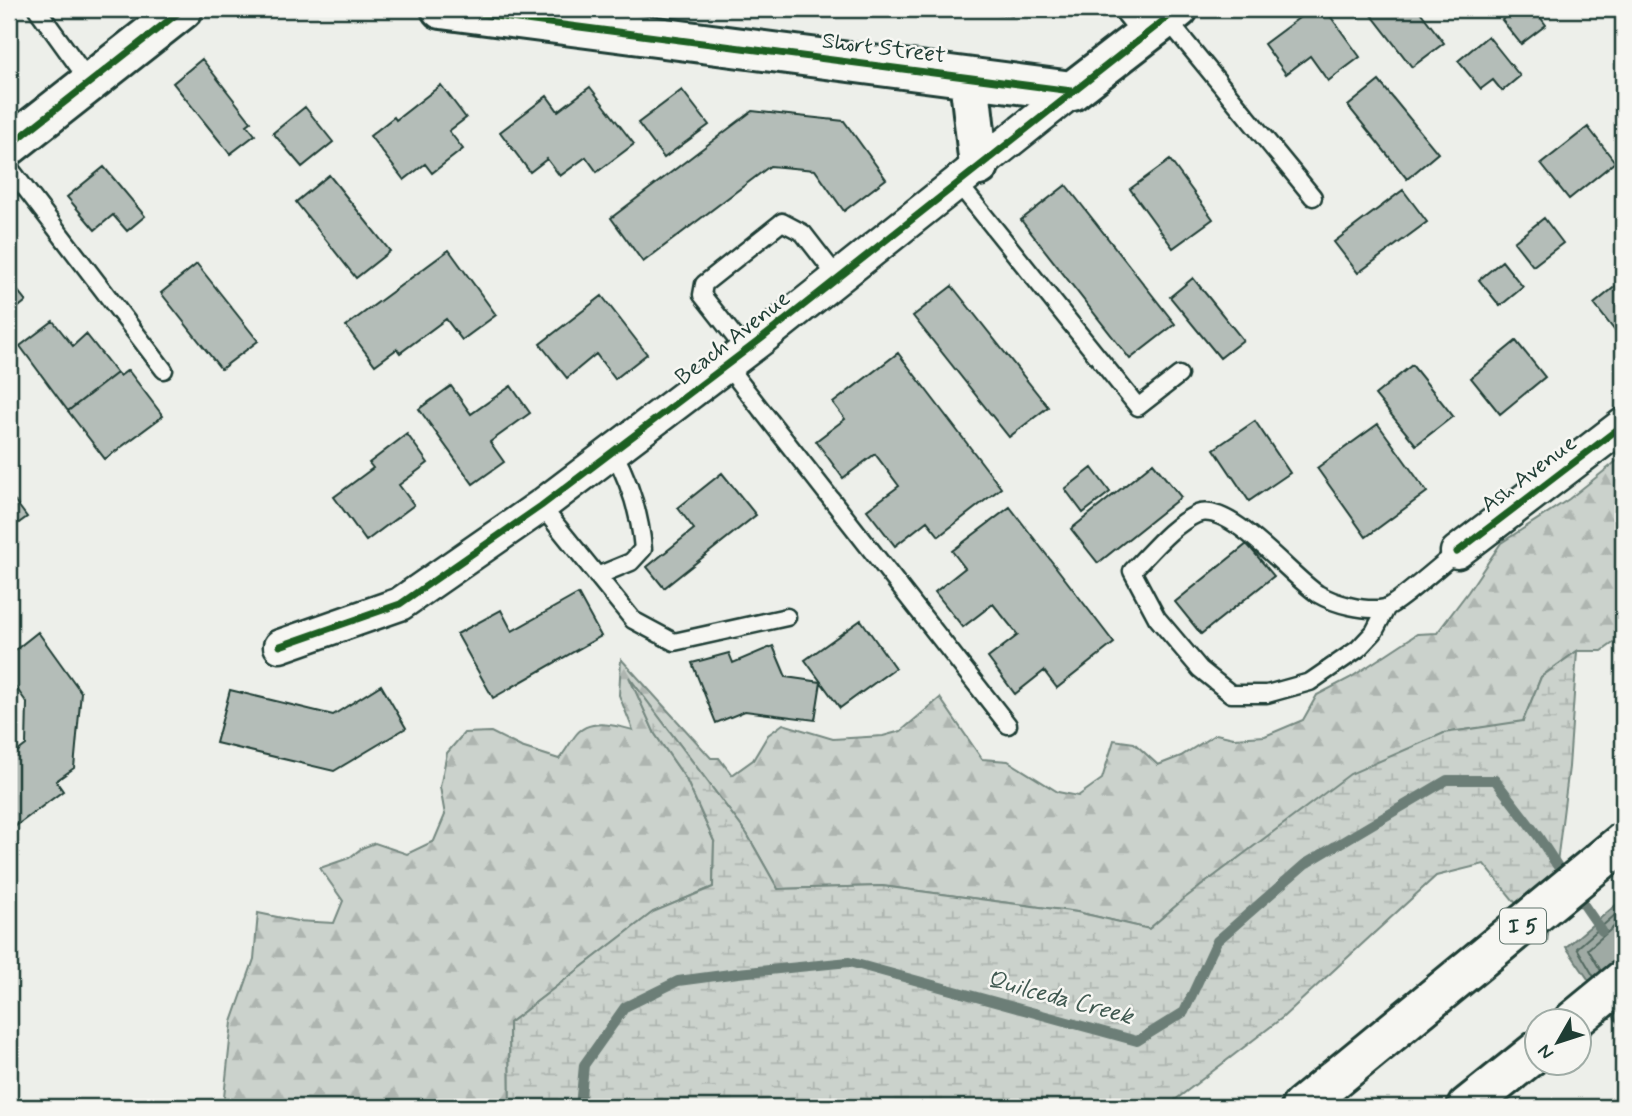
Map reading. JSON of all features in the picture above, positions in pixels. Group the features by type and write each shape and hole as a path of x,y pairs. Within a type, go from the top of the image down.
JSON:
{"main road":[{"path":"9,146 183,9"},
{"name":"Short Street","path":"440,9 1072,91"},
{"name":"Beach Avenue","path":"1072,91 1152,18"},
{"path":"968,174 969,78"},
{"name":"I 5","path":"1301,1107 1623,843"},
{"path":"1590,1007 1623,980"},
{"path":"1467,1107 1524,1061"}],"street":[{"name":"Beach Avenue","path":"280,646 400,604 541,506 736,358 1072,91"},
{"name":"Ash Avenue","path":"1457,552 1623,425"}],"lane":[{"path":"37,9 89,82"},
{"path":"1152,18 1313,197"},
{"path":"9,167 164,370"},
{"path":"968,174 1138,407 1179,375"},
{"path":"838,278 803,233 782,222 704,284 702,295 736,358 1008,725"},
{"path":"597,576 631,562 643,549 641,524 630,484 613,451"},
{"path":"541,506 633,620 674,642 788,617"},
{"path":"1387,607 1362,610 1319,595 1262,544 1218,514 1198,513 1177,527 1132,571 1157,618 1200,670 1231,694 1267,694 1310,682 1358,649 1374,632 1387,607 1457,552"}],"green space":[{"path":"1623,456 1623,636 1602,651 1577,651 1541,677 1523,722 1444,733 1185,898 1149,929 1077,912 882,886 778,889 747,834 631,680 655,734 686,779 714,841 713,887 653,912 509,1023 510,1107 223,1107 232,1022 254,959 258,913 297,921 334,923 343,901 320,868 349,858 362,848 375,843 407,854 434,841 445,815 440,787 447,753 464,733 491,732 521,747 559,759 580,730 587,727 602,724 633,730 619,695 621,659 711,758 719,758 732,775 753,760 768,735 783,724 833,739 883,736 901,731 940,698 982,759 1008,761 1058,792 1078,796 1102,779 1114,740 1134,743 1158,765 1181,756 1216,734 1234,738 1265,736 1303,720 1317,695 1350,678 1417,634 1437,633 1501,543 1569,499"},
{"path":"1577,651 1569,767 1547,942 1484,864 1436,876 1282,1018 1166,1107 510,1107 509,1023 653,912 713,887 714,841 686,779 655,734 629,677 747,834 778,889 882,886 1077,912 1149,929 1185,898 1350,774 1444,733 1523,721 1541,677"}],"water":[{"path":"1623,899 1623,1030 1566,947"}],"building":[{"path":"953,9 1013,9 1012,16"},
{"path":"1311,9 1325,9 1360,57 1328,81 1310,56 1286,74 1264,44"},
{"path":"1367,9 1418,9 1444,43 1412,67"},
{"path":"1498,9 1534,9 1546,25 1521,44 1502,20 1505,17"},
{"path":"1488,36 1520,76 1502,91 1493,80 1481,89 1458,61"},
{"path":"202,59 251,122 247,125 255,135 230,154 173,83"},
{"path":"1379,81 1438,153 1407,179 1348,106"},
{"path":"441,85 466,118 449,131 463,149 432,173 425,164 404,180 370,136 394,117 396,120"},
{"path":"590,87 634,144 597,172 586,157 560,176 547,159 530,172 500,132 547,96 558,111"},
{"path":"682,90 709,125 664,158 638,123"},
{"path":"305,107 333,142 302,167 273,133"},
{"path":"752,111 844,121 886,179 844,211 815,170 770,166 643,262 611,218"},
{"path":"1588,127 1615,162 1569,199 1541,164"},
{"path":"1170,160 1213,219 1173,248 1130,189"},
{"path":"104,167 145,216 127,231 113,215 95,230 67,197"},
{"path":"329,175 390,251 356,278 296,202"},
{"path":"1066,185 1175,324 1130,359 1021,220"},
{"path":"1403,190 1427,222 1358,273 1334,242"},
{"path":"1544,218 1563,243 1533,266 1514,242"},
{"path":"449,250 496,315 462,340 446,319 400,353 397,349 375,365 346,326"},
{"path":"1502,261 1523,287 1500,306 1479,280"},
{"path":"197,264 258,341 221,369 161,293"},
{"path":"1193,278 1243,340 1220,358 1170,297"},
{"path":"9,280 26,301 9,315"},
{"path":"1623,280 1623,339 1622,340 1594,304"},
{"path":"952,286 1048,407 1009,437 913,316"},
{"path":"602,296 647,354 615,379 596,354 567,378 540,344"},
{"path":"53,321 73,346 86,334 117,373 68,411 20,346"},
{"path":"1516,341 1545,377 1500,414 1471,378"},
{"path":"898,353 1001,488 939,536 927,521 895,546 867,510 899,486 875,454 843,478 816,441 845,419 833,403"},
{"path":"1412,365 1453,416 1416,445 1375,395"},
{"path":"128,370 163,416 105,459 68,411 117,373 120,376"},
{"path":"451,386 471,414 511,386 530,413 490,442 504,462 473,484 419,409"},
{"path":"1255,421 1290,473 1249,501 1214,449"},
{"path":"1378,424 1427,492 1366,537 1317,468"},
{"path":"407,434 428,463 399,485 414,505 366,541 334,497 373,468 369,463"},
{"path":"1153,463 1181,497 1098,563 1071,529"},
{"path":"1092,468 1110,492 1083,513 1065,489"},
{"path":"722,473 756,515 664,588 647,567 694,529 678,508"},
{"path":"9,493 27,517 9,530"},
{"path":"1010,507 1114,643 1057,688 1044,671 1015,694 988,658 1018,635 993,604 963,627 935,592 965,568 952,551"},
{"path":"1247,544 1274,576 1201,634 1175,602"},
{"path":"578,594 601,636 493,698 457,634 501,610 512,631"},
{"path":"861,620 895,668 840,708 805,660"},
{"path":"38,632 81,692 74,768 56,781 63,791 9,831 9,758 26,745 27,703 9,678 9,655"},
{"path":"773,646 786,677 821,682 815,720 745,711 716,723 692,663 729,653 733,663"},
{"path":"381,685 406,728 334,771 216,743 230,690 333,715"}],"waterway":[{"name":"Quilceda Creek","path":"580,1107 584,1065 625,1007 678,981 738,973 849,962 1137,1041 1184,1012 1217,941 1305,864 1447,780 1495,780 1538,836 1566,879"},
{"name":"Quilceda Creek","path":"1575,892 1602,931"}],"cycle path":[{"path":"9,146 183,9"},
{"path":"441,9 1072,91"},
{"path":"280,646 400,604 541,506 761,339 1178,9"},
{"path":"1457,552 1623,425"}]}
